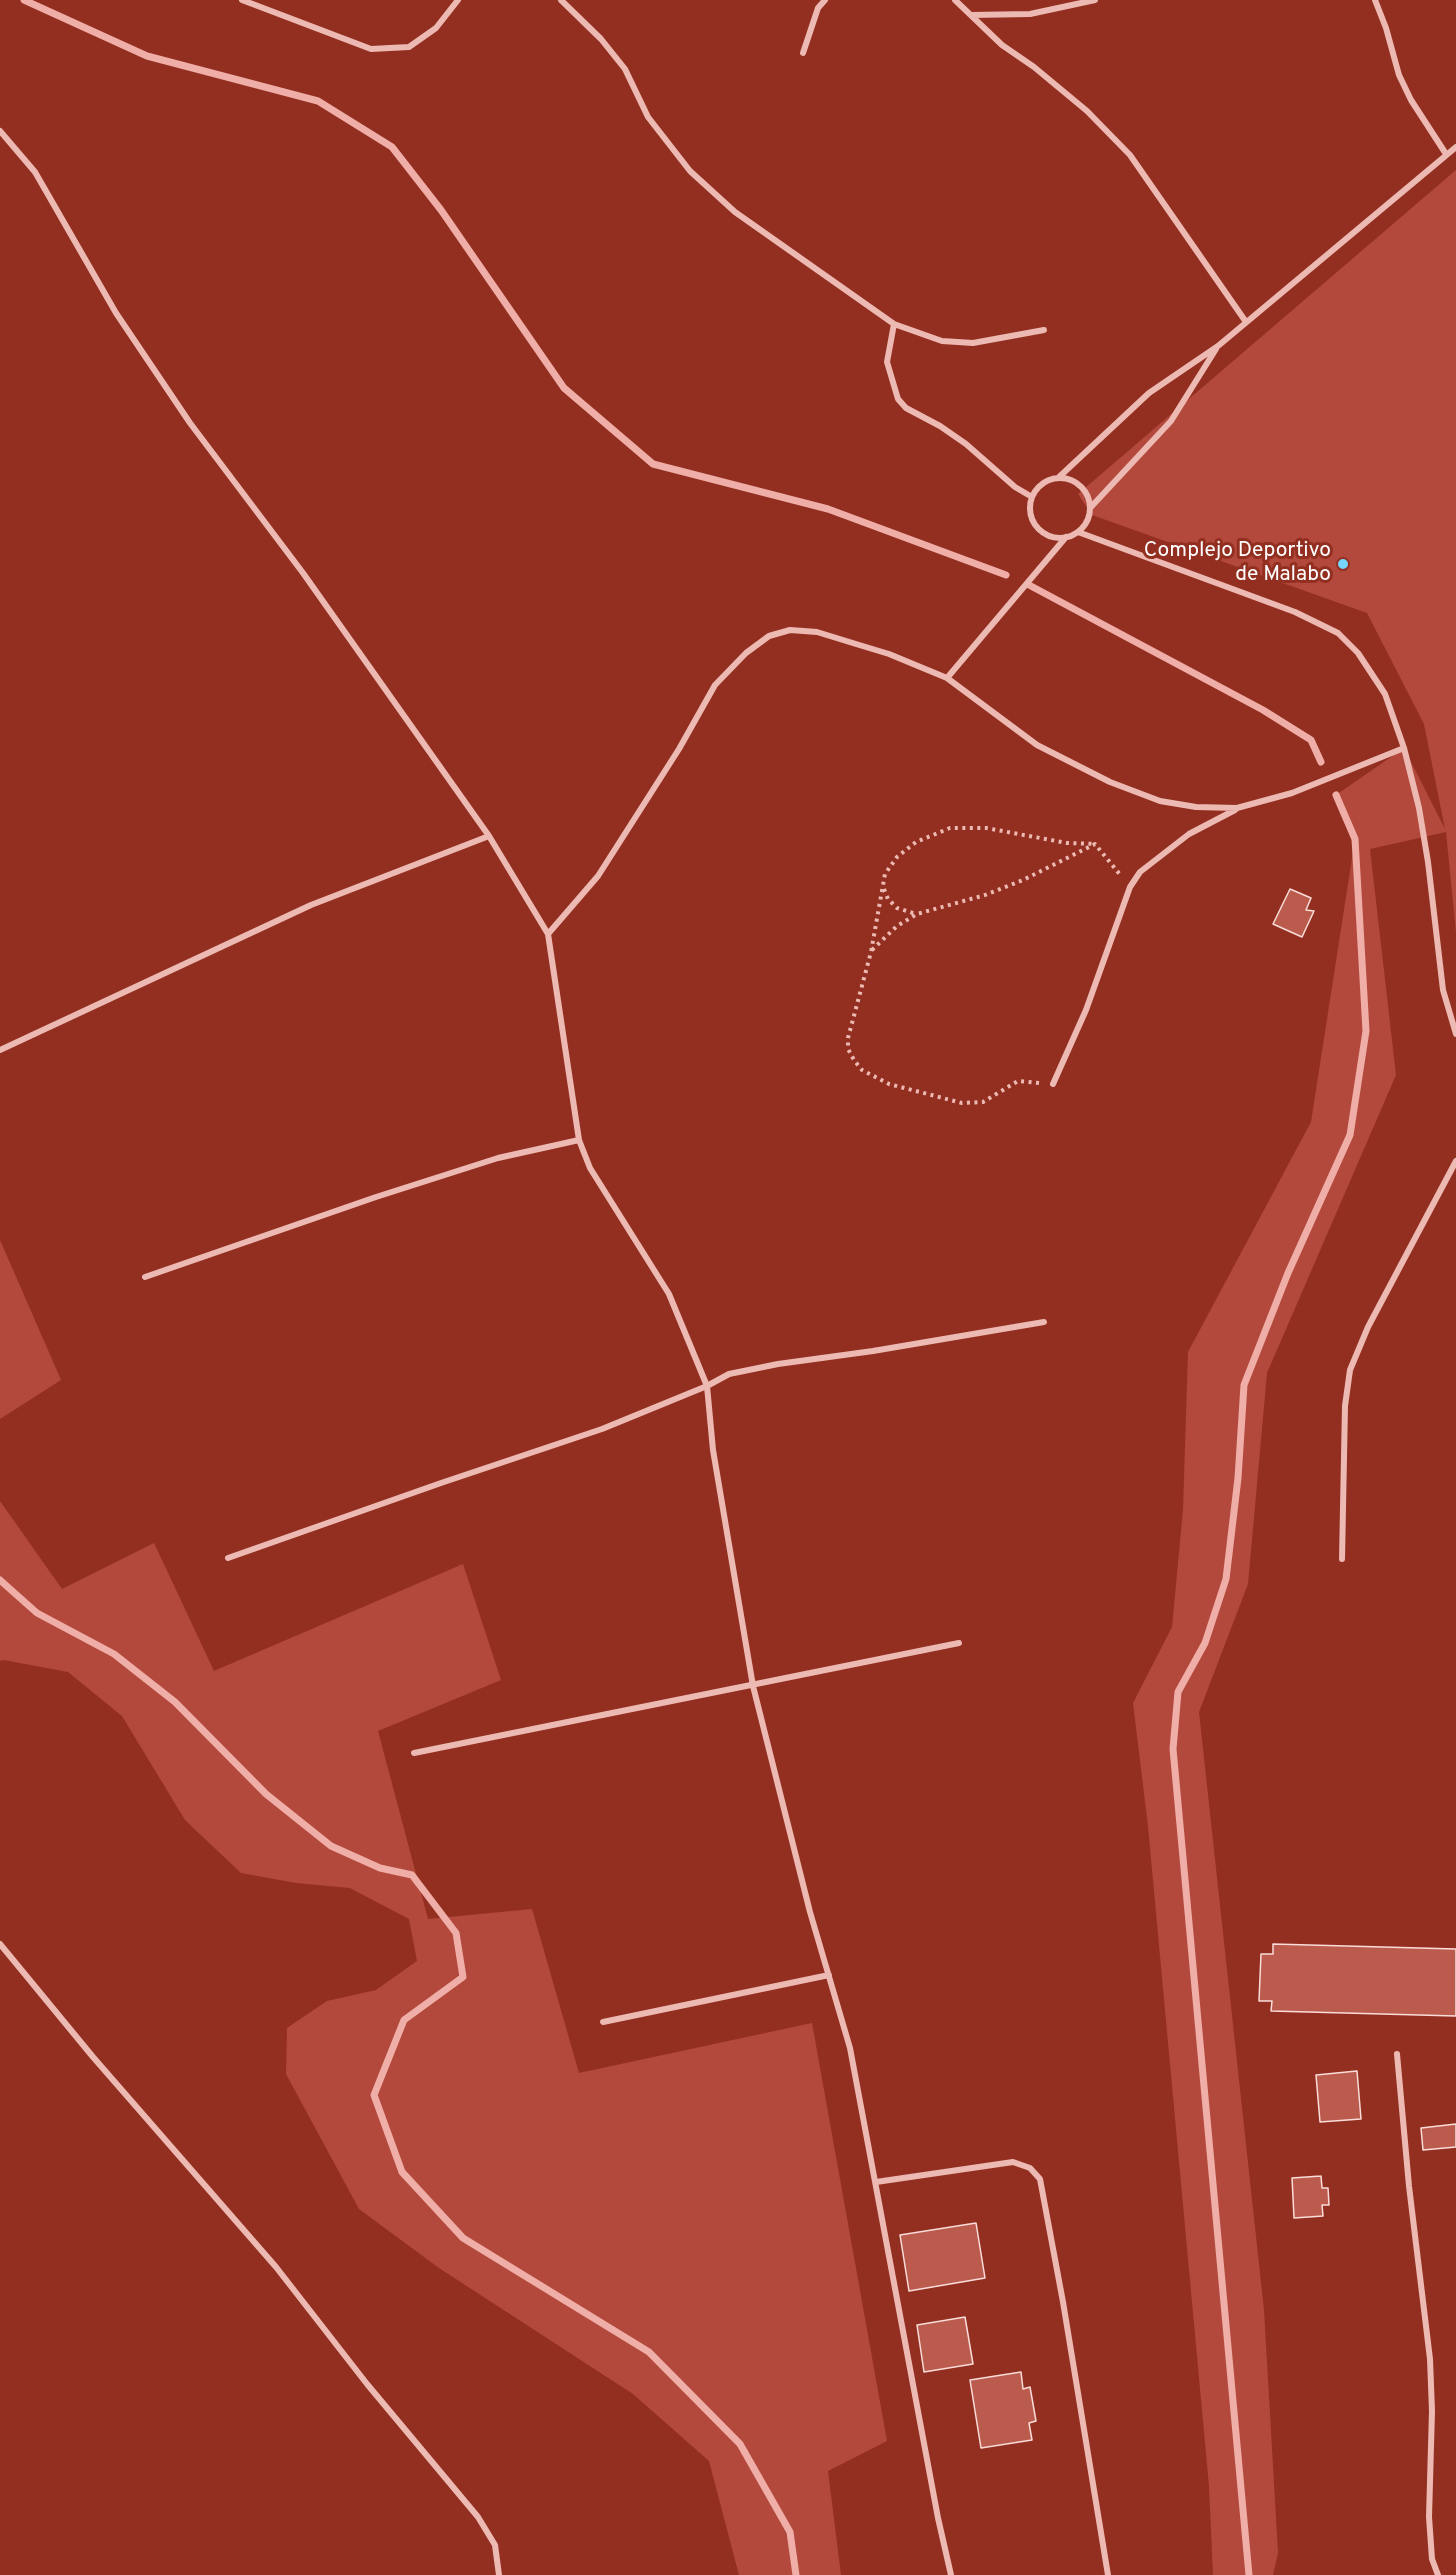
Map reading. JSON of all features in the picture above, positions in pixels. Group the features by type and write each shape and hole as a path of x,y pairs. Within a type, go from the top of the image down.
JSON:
{"street":[{"path":"243,0 371,49 409,47 436,28 458,0"},
{"path":"561,0 601,39 625,69 648,117 690,171 735,212 894,324 942,341 973,343 1044,330"},
{"path":"802,53 818,8 825,0"},
{"path":"955,0 1002,45 1034,67 1087,111 1130,156 1246,322"},
{"path":"972,15 1030,14 1095,0"},
{"path":"1375,0 1386,28 1399,75 1411,100 1446,154"},
{"path":"0,131 35,172 116,313 190,423 303,573 489,836 548,934 579,1140 590,1168 669,1294 707,1386 713,1450 753,1686 810,1912 850,2048 938,2518 951,2575"},
{"path":"1058,478 1149,393 1218,346 1456,147"},
{"path":"894,324 887,362 898,399 906,408 940,426 966,444 1015,487 1032,497"},
{"path":"1091,507 1083,489 1069,479 1058,478 1047,480 1039,486 1032,497 1031,516 1042,532 1053,537 1066,537 1078,532 1086,522 1091,507 1171,421 1218,346"},
{"path":"1078,532 1271,602 1338,633 1358,653 1385,694 1404,748 1419,808 1428,862 1443,990 1456,1034"},
{"path":"947,678 1066,537"},
{"path":"548,934 598,876 679,749 715,685 729,668 769,636 790,630 817,632 889,654 947,678 1037,745 1110,782 1160,801 1196,807 1238,808"},
{"path":"1053,1084 1086,1010 1130,887 1140,872 1189,834 1238,808 1292,793 1404,748"},
{"path":"0,1050 311,905 489,836"},
{"path":"146,1277 365,1200 487,1161 579,1140"},
{"path":"1342,1559 1346,1406 1350,1370 1368,1327 1456,1161"},
{"path":"228,1558 441,1482 602,1429 707,1386 729,1374 1044,1322"},
{"path":"414,1753 959,1643"},
{"path":"0,1944 93,2057 276,2267 367,2384 478,2517 495,2545 499,2575"},
{"path":"603,2022 829,1975"},
{"path":"1397,2054 1409,2186 1430,2359 1432,2411 1429,2517 1432,2559 1438,2575"},
{"path":"876,2182 1013,2162 1029,2168 1040,2179 1064,2302 1108,2575"}],"path":[{"path":"1053,1084 1018,1081 983,1102 962,1103 889,1084 862,1070 848,1049 848,1038 871,952 885,874 897,857 916,842 950,828 986,828 1067,843 1095,844 1130,887"},
{"path":"871,952 897,926 916,914 985,895 1023,880 1095,844"},
{"path":"883,886 888,899 897,908 916,914"}],"shaded area":[{"path":"1456,170 1456,932 1446,832 1370,849 1396,1075 1267,1373 1248,1584 1199,1712 1264,2310 1278,2553 1273,2575 1213,2575 1209,2486 1148,1826 1133,1703 1172,1627 1183,1510 1188,1352 1311,1122 1355,839 1336,795 1404,748 1445,829 1424,724 1367,613 1092,515 1078,494"},
{"path":"0,1240 61,1380 0,1419"},
{"path":"0,1501 62,1589 154,1543 214,1671 463,1564 501,1680 378,1731 428,1919 532,1909 579,2073 812,2023 887,2441 828,2471 841,2575 739,2575 709,2461 633,2394 439,2268 359,2209 286,2074 287,2028 327,2001 376,1990 417,1961 409,1919 350,1888 296,1883 241,1873 185,1820 122,1716 68,1672 0,1661"}],"building":[{"path":"1290,889 1311,898 1306,910 1314,911 1302,937 1273,924"},
{"path":"1273,1944 1456,1949 1456,2016 1271,2011 1272,2001 1259,2001 1261,1954 1273,1954"},
{"path":"1357,2071 1361,2119 1320,2122 1316,2075"},
{"path":"1456,2124 1456,2147 1423,2150 1421,2128"},
{"path":"1321,2176 1322,2188 1328,2188 1329,2205 1322,2205 1323,2216 1294,2218 1292,2178"},
{"path":"976,2223 985,2278 909,2291 900,2235"},
{"path":"965,2317 973,2364 924,2372 917,2325"},
{"path":"1021,2372 1023,2389 1030,2387 1036,2421 1029,2423 1032,2440 981,2448 970,2380"}],"waterway":[{"path":"24,0 147,56 318,101 392,147 441,210 564,388 653,464 828,509 1006,575"},
{"path":"1029,585 1263,710 1311,740 1321,762"},
{"path":"1249,2575 1173,1749 1178,1692 1205,1643 1226,1579 1238,1478 1244,1385 1288,1273 1350,1135 1366,1031 1355,839 1336,795"},
{"path":"0,1580 37,1613 114,1654 175,1702 266,1794 331,1846 380,1868 412,1875 456,1933 463,1977 404,2020 374,2095 402,2172 463,2238 649,2352 740,2444 790,2532 796,2575"}],"place":[{"name":"Complejo Deportivo de Malabo","path":"1343,564"}]}
